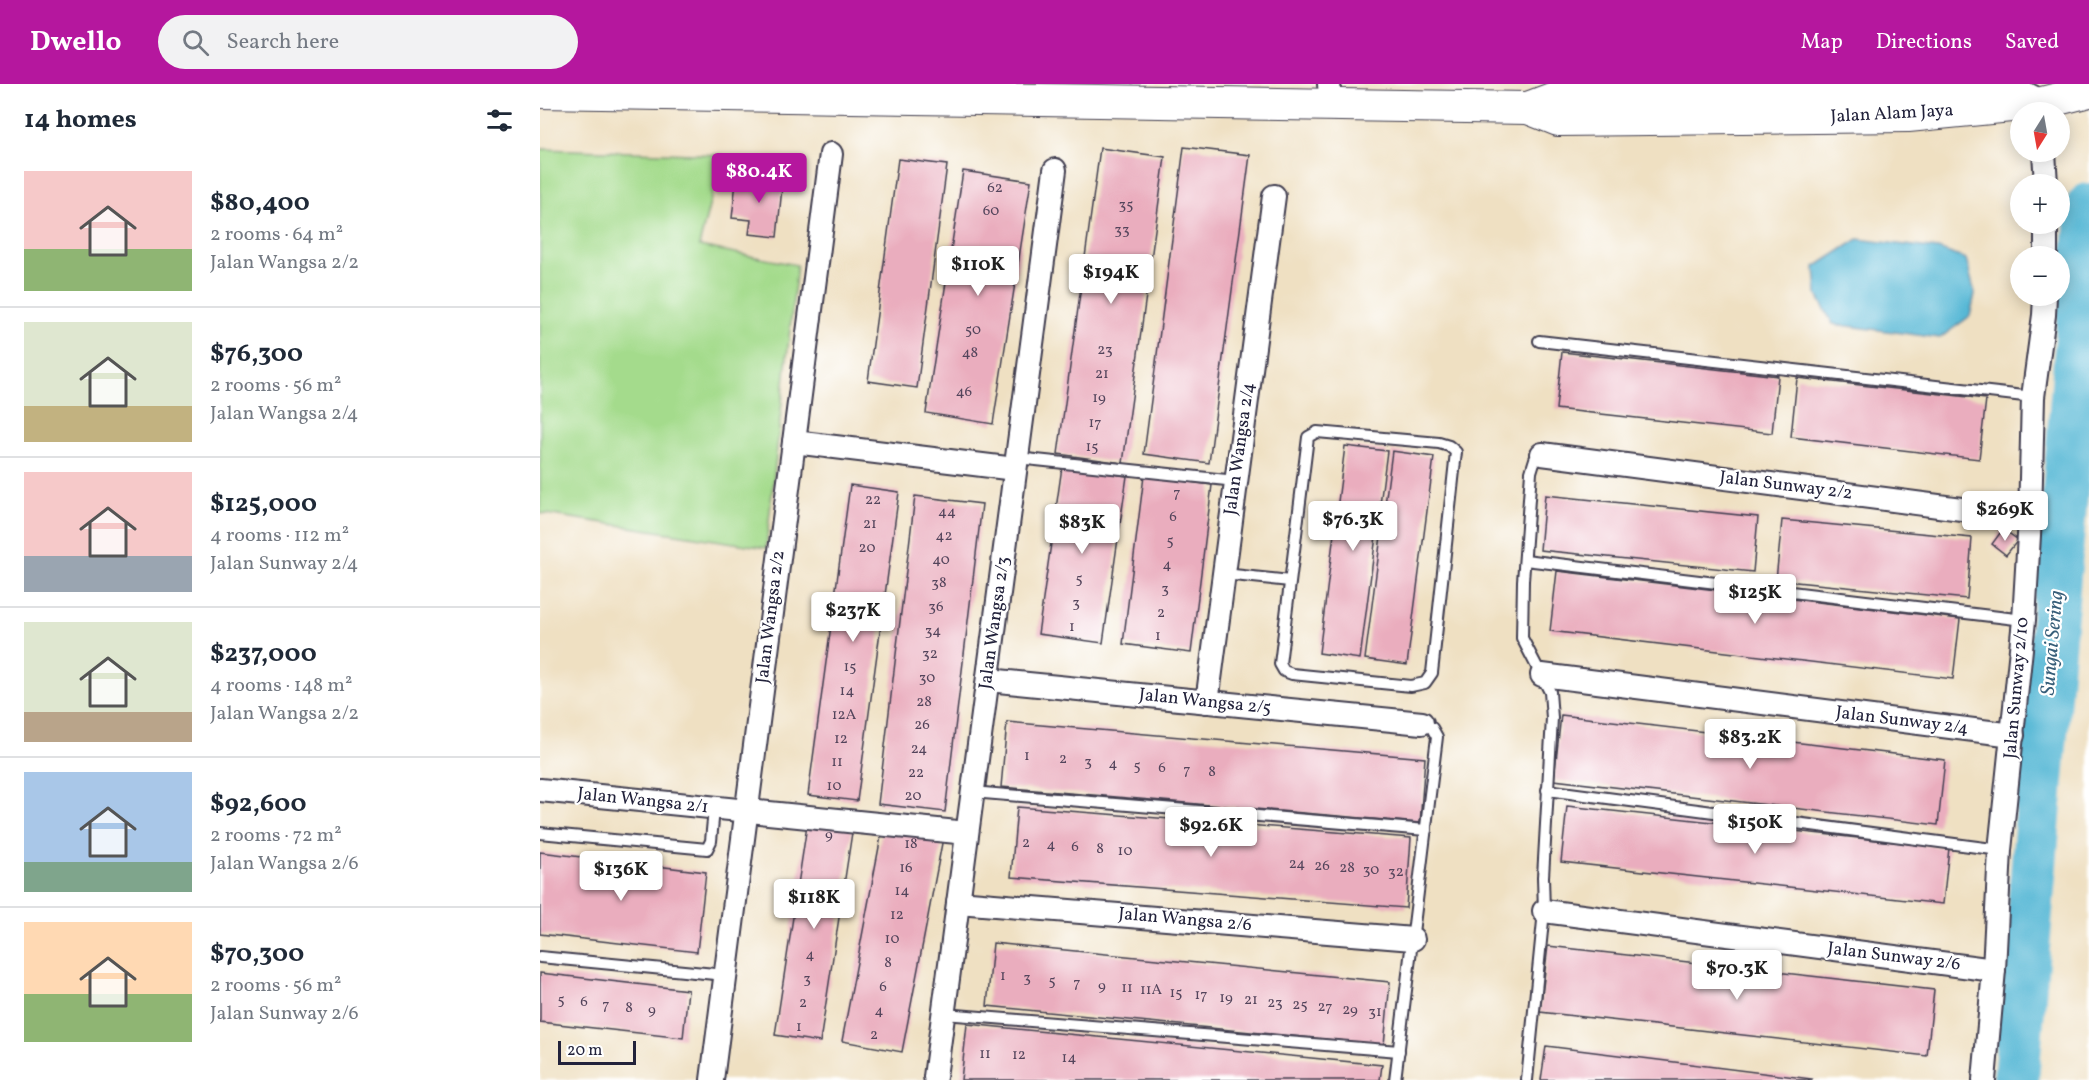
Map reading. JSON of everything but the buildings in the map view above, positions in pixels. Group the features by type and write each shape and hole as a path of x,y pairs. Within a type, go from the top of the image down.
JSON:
{"street":[{"path":"2046,102 2053,90 2067,84"},
{"path":"1967,86 2013,86 2030,91 2038,102"},
{"name":"Jalan Alam Jaya","path":"1330,94 1528,108 1557,97 1905,93 1967,86"},
{"path":"540,92 616,89 1094,93 1215,98 1330,94"},
{"name":"Jalan Alam Jaya","path":"2059,102 2089,91"},
{"name":"Jalan Alam Jaya","path":"1665,94 1693,119 1908,116 2010,110"},
{"name":"Jalan Wangsa 2/2","path":"712,1080 831,154"},
{"name":"Jalan Wangsa 2/3","path":"935,1077 1055,170"},
{"name":"Jalan Wangsa 2/4","path":"1207,702 1274,196"},
{"name":"Jalan Sunway 2/10","path":"1984,1080 1994,970 2001,850 2024,620 2030,518 2033,397 2044,306"},
{"path":"794,442 1016,463"},
{"name":"Jalan Sunway 2/2","path":"1542,454 2030,518"},
{"name":"Jalan Sunway 2/4","path":"1542,675 2013,735"},
{"name":"Jalan Wangsa 2/5","path":"988,680 1422,723"},
{"name":"Jalan Wangsa 2/1","path":"540,790 967,833"},
{"name":"Jalan Wangsa 2/6","path":"958,902 1413,939"},
{"name":"Jalan Sunway 2/6","path":"1544,911 1994,970"}],"lane":[{"path":"1539,341 2033,397"},
{"path":"1317,432 1439,443 1449,446 1456,452 1431,673 1425,683 1411,686 1292,674 1284,671 1280,664 1290,581 1308,437 1317,432"},
{"path":"1527,1080 1544,911 1543,878 1552,718 1550,692 1522,638 1531,472 1535,459 1542,454"},
{"path":"1016,463 1236,481"},
{"path":"1525,560 2024,620"},
{"path":"1224,574 1290,581"},
{"path":"1395,1080 1437,737 1432,728 1422,723"},
{"path":"1547,789 2001,850"},
{"path":"972,792 1426,830"},
{"path":"540,833 707,849 711,841 714,809"},
{"path":"540,957 725,975"},
{"path":"944,1014 1399,1051"}],"green space":[{"path":"540,149 722,155 699,246 797,265 766,548 540,513"}],"water":[{"path":"1858,239 1938,249 1966,259 1975,294 1970,316 1940,338 1833,324 1817,295 1815,267"}],"waterway":[{"name":"Sungai Sering","path":"2016,1080 2089,206"}]}
